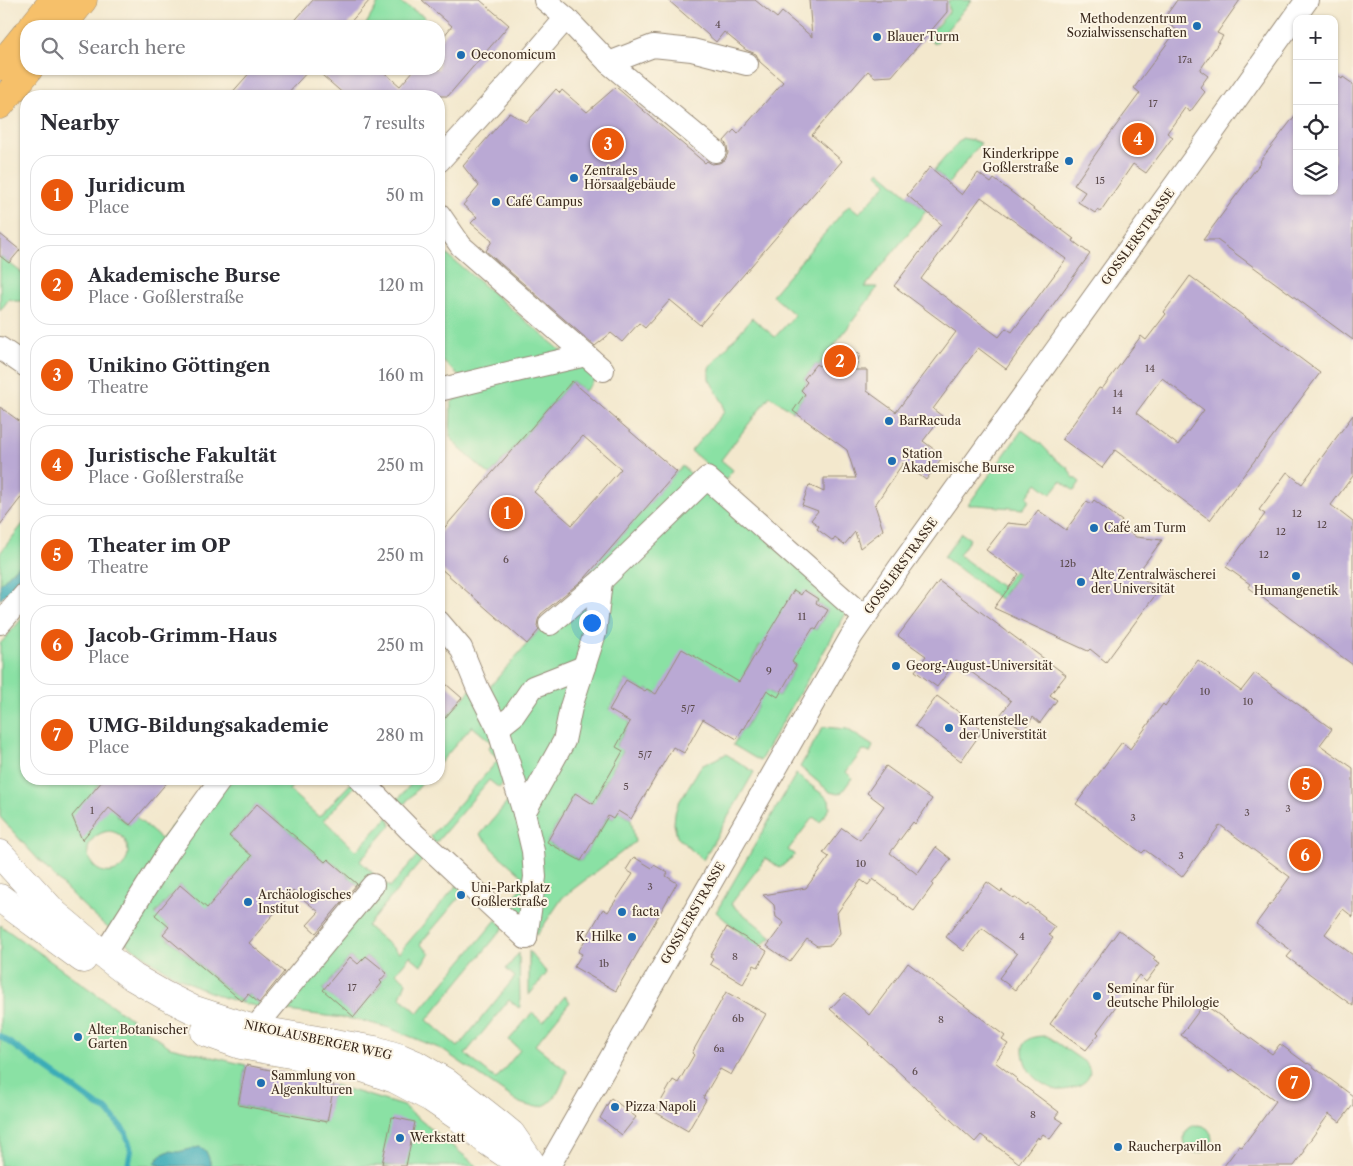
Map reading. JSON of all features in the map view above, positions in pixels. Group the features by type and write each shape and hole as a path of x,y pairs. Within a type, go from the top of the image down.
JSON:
{"main road":[{"path":"38,20 54,0"},
{"path":"67,20 83,0"},
{"path":"0,66 20,41"},
{"path":"0,105 24,75"}],"street":[{"path":"545,0 566,18 608,63 715,151"},
{"name":"GOSSLERSTRASSE","path":"549,1166 864,617 1307,0"},
{"path":"445,154 566,18"},
{"path":"608,63 653,46 692,50 746,64"},
{"path":"445,223 461,246 604,370"},
{"path":"0,348 20,362"},
{"path":"445,389 586,355"},
{"path":"550,624 601,581 707,478 864,617"},
{"path":"524,813 564,741 571,707 595,633 601,581"},
{"path":"0,623 20,600"},
{"path":"366,785 410,830 526,938 535,877 533,851 524,813 498,728 478,689 461,648 445,629"},
{"path":"498,728 513,716 533,687 584,667"},
{"path":"104,955 169,851 217,785"},
{"name":"NIKOLAUSBERGER WEG","path":"0,854 55,914 133,977 192,1009 254,1029 375,1050 415,1064 444,1081 511,1134 533,1166"},
{"path":"254,1029 373,885"},
{"name":"NIKOLAUSBERGER WEG","path":"0,898 123,989 157,1011 189,1026 242,1045 357,1066 395,1079 431,1098 459,1117 487,1141 524,1166"}],"green space":[{"path":"380,0 396,0 425,17 423,20 368,20"},
{"path":"948,0 972,0 935,44 927,37 949,12"},
{"path":"962,138 981,143 865,287 878,287 819,366 816,364 804,379 807,382 801,390 805,394 793,411 770,396 721,460 733,470 725,480 691,451 724,412 723,403 709,379 709,368 752,318 775,337 795,315 772,295 849,205 859,213 887,183 877,174 879,171 921,207 944,179 934,170"},
{"path":"445,253 564,353 461,377 445,363"},
{"path":"0,256 20,271 20,301 9,299 0,311"},
{"path":"578,363 598,376 585,391 572,381 490,475 458,447 450,436 451,403 464,390"},
{"path":"1022,430 1068,468 1072,476 1080,482 1074,491 1061,481 1051,494 1037,483 1027,497 1030,500 1023,509 968,505"},
{"path":"682,466 848,610 760,761 733,745 758,705 656,694 647,689 645,691 626,680 609,709 630,722 616,746 623,751 594,804 575,794 547,842 581,861 608,816 613,819 617,811 631,819 635,842 563,897 537,935 504,908 528,881 495,852 490,844 480,835 510,799 505,781 499,788 489,780 435,844 431,836 499,759 488,749 492,743 472,726 445,757 445,718 473,687 486,691","holes":["795,591 801,595 805,591 818,599 816,603 828,610 816,630 813,628","760,645 796,665 778,697 743,676"]},
{"path":"20,528 20,563 0,584 0,553"},
{"path":"961,533 970,539 959,555 1002,587 1014,571 1018,574 1000,599 944,557"},
{"path":"20,621 20,785 99,785 94,790 111,805 116,814 129,825 136,817 161,839 206,785 294,785 289,790 319,817 349,785 354,785 324,820 356,851 388,817 391,825 360,861 374,874 362,888 328,859 325,862 257,804 229,836 252,856 203,914 197,900 180,885 155,914 169,927 163,934 241,1001 248,994 261,1005 260,1007 220,996 183,980 148,959 84,907 0,817 0,644","holes":["110,831 119,834 125,840 128,847 128,855 125,863 120,868 113,872 104,872 93,865 89,858 88,847 98,834"]},
{"path":"823,727 847,729 873,746 870,753 863,750 846,772 852,778 842,792 838,794 830,792 800,767"},
{"path":"726,754 754,772 703,860 677,837 674,824 675,813 678,804 701,766"},
{"path":"796,774 829,800 830,808 820,822 813,817 788,850 795,855 780,868 766,858 731,904 772,937 758,948 716,912"},
{"path":"410,785 421,785 400,809 395,803"},
{"path":"421,851 424,858 367,926 399,953 457,885 464,892 420,944 430,953 421,965 410,956 396,973 406,982 400,997 418,1013 496,920 504,927 427,1020 458,1047 515,977 506,969 519,953 519,1008 509,1000 465,1054 496,1079 520,1050 509,1040 532,1013 543,1022 565,996 570,1002 535,1045 567,1071 556,1095 546,1105 539,1107 520,1103 441,1049 389,1028 359,1020 279,1010 383,882 390,887","holes":["366,956 387,973 380,981 382,984 354,1016 323,990 350,957 358,964"]},
{"name":"Alter Botanischer Garten","path":"0,925 170,1047 246,1065 238,1105 326,1122 334,1085 403,1106 477,1166 0,1166"},
{"path":"529,951 547,973 529,995"},
{"path":"1047,1036 1086,1063 1089,1069 1087,1080 1076,1087 1058,1090 1045,1085 1032,1074 1027,1068 1023,1053 1025,1042 1031,1038"},
{"path":"1198,1125 1208,1129 1212,1139 1208,1149 1198,1153 1188,1149 1184,1139 1188,1129"}],"water":[{"path":"20,563 20,579 0,600 0,584"},
{"path":"199,1147 204,1149 212,1166 162,1166 155,1163 161,1155 169,1151 178,1152"}],"building":[{"path":"313,0 370,0 352,20 295,20"},
{"name":"Oeconomicum","path":"422,0 480,0 509,25 448,96 445,96 445,90 339,90 322,75 387,75 400,86 410,75 445,75 445,35 452,26"},
{"name":"Zentrales Hörsaalgebäude","path":"668,0 755,0 777,18 782,12 812,37 809,0 947,0 947,12 892,76 875,77 868,71 812,135 842,161 700,325 670,300 645,328 639,323 622,342 611,333 595,346 486,251 492,241 471,223 477,217 463,205 479,186 463,166 509,113 527,122 556,89 560,93 562,90 587,112 616,87 705,163 707,161 712,164 719,163 725,160 728,153 724,141 734,130 738,134 783,82 760,62 756,54 746,50 724,32 716,42"},
{"path":"1177,0 1240,0 1217,33 1223,36 1200,70 1208,76 1200,87 1205,92 1190,112 1185,108 1167,133 1173,137 1146,173 1133,164 1100,212 1097,210 1095,213 1078,202 1085,192 1074,185 1140,93 1134,88 1177,30 1163,20"},
{"path":"248,75 304,75 291,90 234,90"},
{"path":"1338,76 1353,84 1353,340 1217,240 1203,240 1293,118 1293,195 1338,195"},
{"path":"930,167 962,195 978,173 991,183 994,179 1074,239 1073,241 1090,254 1006,369 978,348 933,409 942,416 923,441 943,456 926,480 903,463 875,505 883,530 860,548 855,532 844,545 835,538 833,541 817,529 819,526 811,520 818,511 802,505 809,485 824,492 824,478 856,478 847,450 793,411 805,394 801,390 807,382 804,379 816,364 819,366 825,357 836,364 840,348 860,354 855,370 867,370 867,391 896,412 956,332 894,286 941,224 907,195","holes":["981,197 1066,259 1012,332 1006,328 999,337 921,279"]},
{"path":"0,234 20,250 9,263 0,256"},
{"path":"1190,276 1320,373 1210,520 1115,450 1102,468 1062,439 1099,388 1102,389 1141,336 1146,340 1166,314 1164,312","holes":["1162,378 1204,410 1178,445 1136,413"]},
{"path":"572,381 677,472 585,578 541,614 537,626 539,630 527,644 445,572 445,527","holes":["583,436 621,469 572,525 534,492"]},
{"path":"0,407 20,422 20,499 0,525"},
{"name":"Humangenetik","path":"1353,415 1353,476 1331,505 1353,522 1353,665 1248,587 1250,584 1226,567 1265,514 1259,510 1287,472 1302,484"},
{"name":"Alte Zentralwäscherei der Universität","path":"1094,500 1122,521 1119,525 1136,537 1162,540 1137,574 1159,590 1106,662 1090,649 1088,651 994,608 1019,574 986,550 1007,523 1027,525 1038,510 1066,530 1087,501 1091,504"},
{"path":"939,581 1066,675 1050,695 1057,700 1040,723 1033,717 1024,730 1001,714 1011,701 956,661 937,687 915,671 926,656 898,636"},
{"path":"794,590 801,595 804,590 818,599 816,603 828,610 816,630 813,628 792,662 796,665 778,697 767,690 737,739 703,719 684,753 673,747 631,819 618,811 613,819 608,816 581,861 547,842 575,793 593,804 623,751 616,747 630,722 609,710 626,680 645,691 647,689 656,694 682,649 739,682"},
{"path":"1198,660 1241,691 1255,673 1332,729 1320,745 1353,768 1353,917 1343,909 1325,934 1353,955 1353,1006 1287,957 1292,951 1256,924 1290,877 1220,825 1182,877 1145,850 1142,853 1076,804 1122,742 1130,749 1163,704 1165,706"},
{"path":"445,683 462,698 445,718"},
{"name":"Kartenstelle der Universtität","path":"937,696 983,730 961,761 915,726"},
{"path":"886,766 932,799 915,824 913,822 890,853 917,874 936,847 951,859 914,911 873,879 868,885 861,880 837,913 840,933 831,945 817,946 807,939 790,962 767,946 784,923 776,917 774,905 763,895 806,888 829,857 823,853 842,828 860,840 884,806 867,793"},
{"path":"99,785 165,785 130,825 109,808 82,840 72,816"},
{"name":"Archäologisches Institut","path":"257,804 325,862 328,859 357,884 316,933 307,925 319,912 293,891 249,943 284,972 259,1003 248,994 242,1001 163,934 169,927 155,915 180,885 207,908 252,856 229,836"},
{"path":"634,857 652,868 654,865 668,873 666,876 677,883 616,991 574,967 582,954 578,952 603,909 608,912 633,874 626,870"},
{"path":"987,882 1026,906 1028,904 1055,927 1049,935 1053,938 1015,990 999,978 1017,954 982,928 964,951 946,937"},
{"path":"727,927 767,951 758,967 754,965 743,984 710,964 713,959 710,957"},
{"name":"Seminar für deutsche Philologie","path":"1119,930 1155,957 1153,959 1160,963 1146,982 1139,975 1086,1050 1050,1024"},
{"path":"366,956 387,973 380,981 382,983 354,1017 323,990 350,957 358,964"},
{"path":"908,963 1005,1036 1002,1040 1008,1044 995,1062 1059,1112 1055,1117 1063,1122 1050,1139 1043,1134 1039,1139 1038,1137 1019,1163 981,1135 975,1142 830,1009 845,993 869,1015"},
{"path":"726,992 766,1014 731,1075 720,1069 703,1098 706,1100 688,1131 655,1112 673,1080 678,1083 694,1055 692,1053"},
{"path":"1204,1004 1272,1054 1280,1044 1353,1096 1353,1105 1340,1122 1329,1114 1294,1166 1224,1166 1239,1146 1242,1147 1276,1101 1232,1069 1230,1071 1181,1035"},
{"path":"246,1065 334,1085 327,1122 238,1105"},
{"name":"Pizza Napoli","path":"611,1098 636,1117 622,1135 600,1118"},
{"name":"Werkstatt","path":"392,1117 415,1122 406,1166 382,1164"}],"waterway":[{"path":"0,1036 98,1106 107,1110 126,1133 131,1150 128,1166"}],"place":[{"name":"Methodenzentrum Sozialwissenschaften","path":"1197,26"},
{"name":"Blauer Turm","path":"877,37"},
{"name":"Oeconomicum","path":"461,55"},
{"name":"Juristische Fakultät","path":"1138,139"},
{"name":"Unikino Göttingen","path":"608,144"},
{"name":"Kinderkrippe Goßlerstraße","path":"1069,161"},
{"name":"Zentrales Hörsaalgebäude","path":"574,178"},
{"name":"Café Campus","path":"496,202"},
{"name":"Akademische Burse","path":"840,361"},
{"name":"BarRacuda","path":"889,421"},
{"name":"Station Akademische Burse","path":"892,461"},
{"name":"Juridicum","path":"507,513"},
{"name":"Café am Turm","path":"1094,528"},
{"name":"Humangenetik","path":"1296,576"},
{"name":"Alte Zentralwäscherei der Universität","path":"1081,582"},
{"name":"Georg-August-Universität","path":"896,666"},
{"name":"Kartenstelle der Universtität","path":"949,728"},
{"name":"Theater im OP","path":"1306,784"},
{"name":"Jacob-Grimm-Haus","path":"1305,855"},
{"name":"Uni-Parkplatz Goßlerstraße","path":"461,895"},
{"name":"Archäologisches Institut","path":"248,902"},
{"name":"facta","path":"622,912"},
{"name":"K. Hilke","path":"632,937"},
{"name":"Seminar für deutsche Philologie","path":"1097,996"},
{"name":"Alter Botanischer Garten","path":"78,1037"},
{"name":"Sammlung von Algenkulturen","path":"261,1083"},
{"name":"UMG-Bildungsakademie","path":"1294,1083"},
{"name":"Pizza Napoli","path":"615,1107"},
{"name":"Werkstatt","path":"400,1138"},
{"name":"Raucherpavillon","path":"1118,1147"}]}
